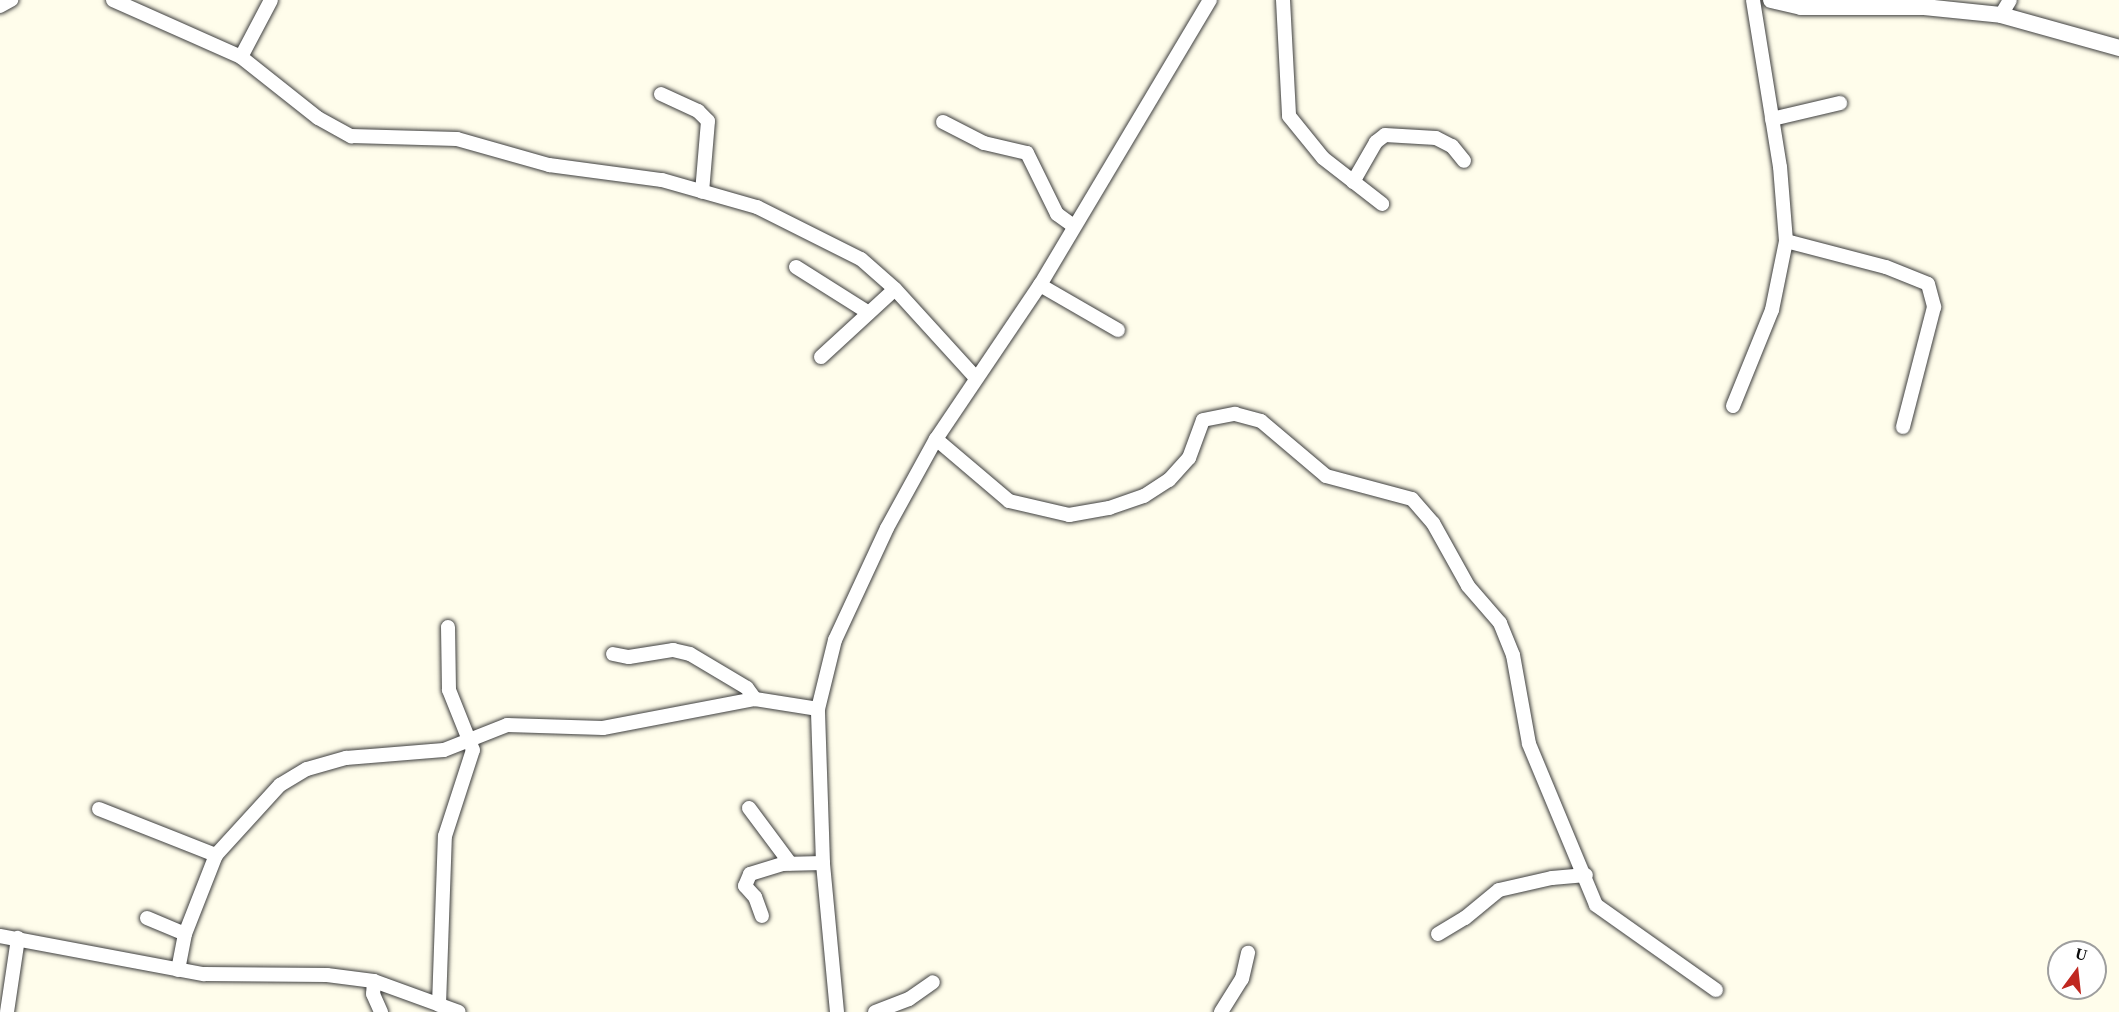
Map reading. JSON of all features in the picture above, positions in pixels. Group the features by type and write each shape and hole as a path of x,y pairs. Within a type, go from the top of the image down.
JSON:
{"street":[{"path":"0,6 11,0"},
{"path":"114,0 241,57 318,118 351,136 457,139 549,165 662,180 757,207 844,248 895,290 976,378"},
{"path":"241,57 271,0"},
{"path":"837,1012 823,863 818,709 840,629 886,528 936,439 1040,285 1072,225 1210,0"},
{"path":"1283,0 1289,116 1323,158 1382,204"},
{"path":"1733,406 1772,310 1786,241 1782,181 1753,0"},
{"path":"1771,0 1802,4 1924,7 2001,15 2119,48"},
{"path":"2001,15 2010,0"},
{"path":"661,94 698,111 708,121 702,192"},
{"path":"1772,119 1840,103"},
{"path":"943,122 984,143 1027,153 1058,214 1072,225"},
{"path":"1353,182 1376,141 1385,135 1436,138 1452,146 1464,161"},
{"path":"1786,241 1897,271 1928,284 1934,307 1903,427"},
{"path":"796,267 869,313"},
{"path":"1040,285 1118,330"},
{"path":"821,357 895,290"},
{"path":"936,439 1009,501 1069,515 1109,508 1144,496 1169,480 1189,458 1203,420 1235,414 1261,422 1326,476 1412,499 1433,523 1468,586 1500,623 1513,655 1529,744 1586,875 1591,897 1603,912 1716,990"},
{"path":"440,1005 441,866 448,825 472,755 469,738 448,690 448,627"},
{"path":"613,654 629,657 673,650 690,654 747,688 755,699"},
{"path":"178,970 185,934 216,855 280,785 307,768 346,758 435,752 507,725 576,729 647,722 755,699 818,709"},
{"path":"749,808 790,863"},
{"path":"99,809 216,855"},
{"path":"762,916 746,881 761,868 790,863 823,863"},
{"path":"1438,934 1465,918 1499,890 1552,878 1586,875"},
{"path":"147,918 185,934"},
{"path":"0,936 178,970 236,976 327,975 374,981 459,1012"},
{"path":"6,1012 18,938"},
{"path":"1221,1012 1242,979 1248,953"},
{"path":"374,981 373,994 381,1012"},
{"path":"875,1012 909,999 933,982"}]}
